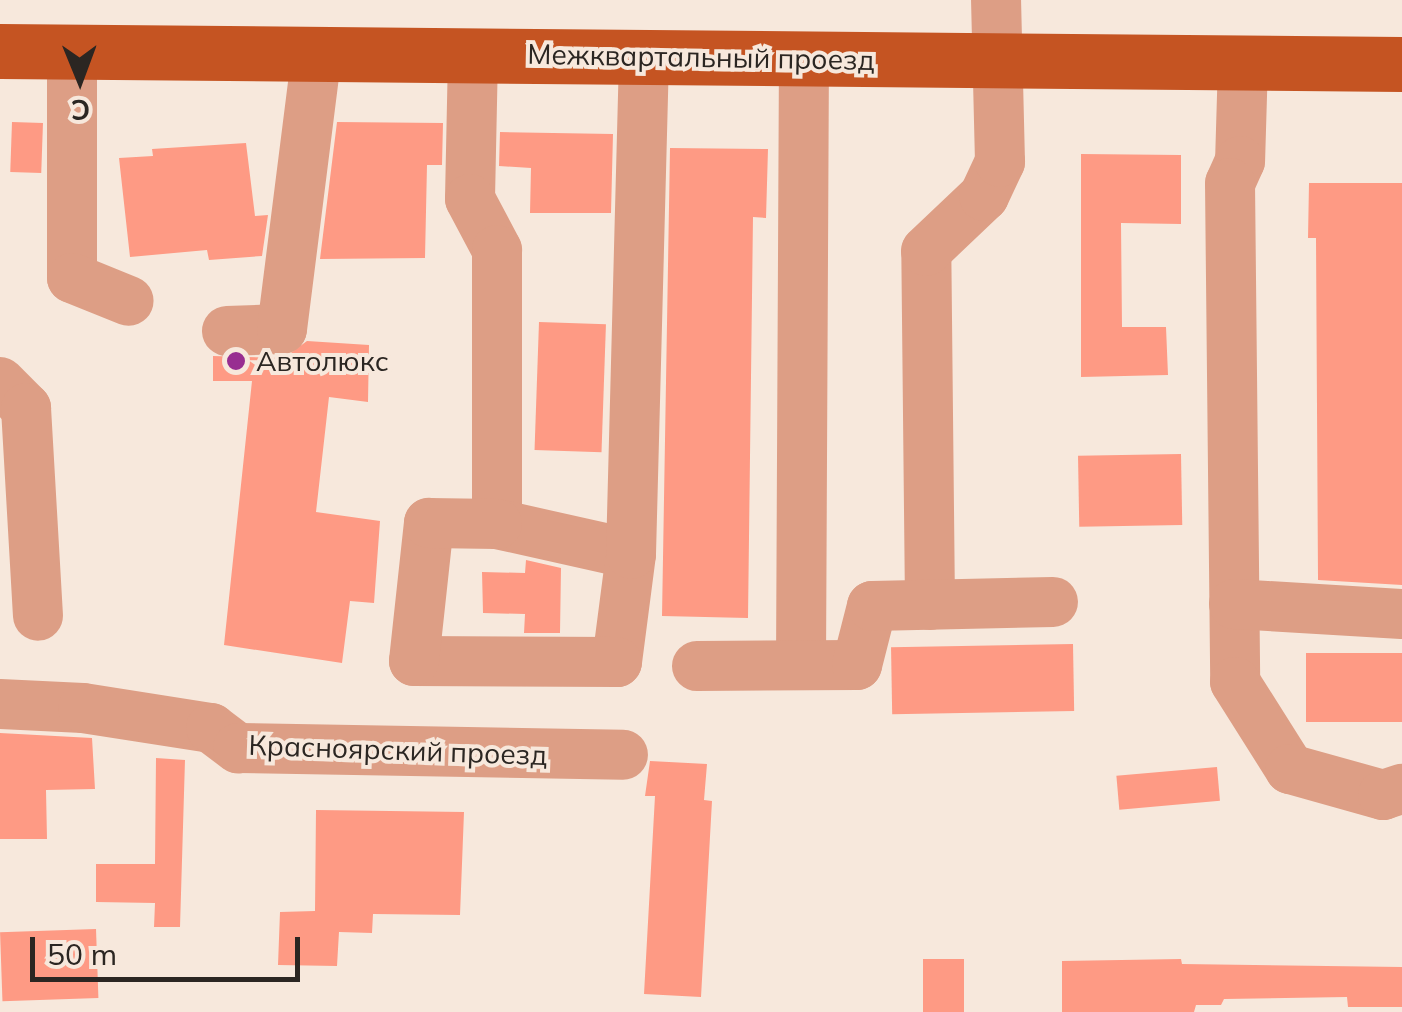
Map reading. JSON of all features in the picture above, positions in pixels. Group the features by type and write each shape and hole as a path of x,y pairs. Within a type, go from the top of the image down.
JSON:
{"main road":[{"name":"Межквартальный проезд","path":"0,50 1402,64"}],"street":[{"path":"930,605 926,251 984,196 1000,162 996,0"},
{"path":"72,51 72,278 129,301"},
{"path":"227,331 282,330 316,54"},
{"path":"473,55 470,198 497,250 497,524"},
{"path":"631,554 497,524 429,523 414,661 618,662 631,554 644,57"},
{"path":"801,665 804,58"},
{"path":"1243,62 1240,161 1230,183 1234,682 1290,768 1382,794 1402,789"},
{"path":"0,382 26,408 38,616"},
{"path":"696,666 857,665 872,606 1054,602"},
{"path":"1234,604 1402,614"},
{"name":"Красноярский проезд","path":"0,704 84,708 211,728 238,748 623,755"}],"building":[{"path":"12,122 43,123 41,173 10,172"},
{"path":"337,122 443,123 442,165 427,165 425,258 320,259"},
{"path":"500,132 613,134 611,213 530,213 531,168 499,166"},
{"path":"246,143 255,216 268,215 262,256 209,260 207,250 130,257 119,158 153,156 152,149"},
{"path":"670,148 768,149 766,218 753,217 748,618 662,616"},
{"path":"1081,154 1181,155 1181,224 1121,223 1122,327 1166,327 1168,375 1081,377"},
{"path":"1309,183 1402,183 1402,585 1318,580 1316,238 1308,238"},
{"path":"539,322 606,324 601,452 535,450"},
{"path":"307,341 369,345 368,402 329,397 316,512 380,521 374,603 350,601 342,663 224,645 252,381 213,381 213,356 284,358"},
{"path":"1181,454 1182,525 1079,527 1078,456"},
{"path":"526,560 561,568 560,633 524,633 525,614 483,613 482,572 525,573"},
{"path":"1073,644 1074,711 892,714 891,647"},
{"path":"1306,653 1402,653 1402,722 1306,722"},
{"path":"0,733 92,738 95,789 46,790 47,839 0,839"},
{"path":"156,758 185,760 180,927 154,927 155,903 96,902 96,864 155,864"},
{"path":"650,761 707,764 704,800 712,801 701,997 644,994 655,796 645,796"},
{"path":"1217,767 1220,801 1119,810 1116,776"},
{"path":"316,810 464,812 460,915 373,914 372,933 339,932 337,966 278,965 280,912 315,911"},
{"path":"96,929 98,998 2,1001 0,932"},
{"path":"923,959 964,959 964,1012 923,1012"},
{"path":"1181,959 1182,964 1402,967 1402,1007 1348,1007 1347,997 1224,999 1221,1005 1196,1005 1194,1012 1062,1012 1062,961"}],"place":[{"name":"Автолюкс","path":"236,361"}]}
